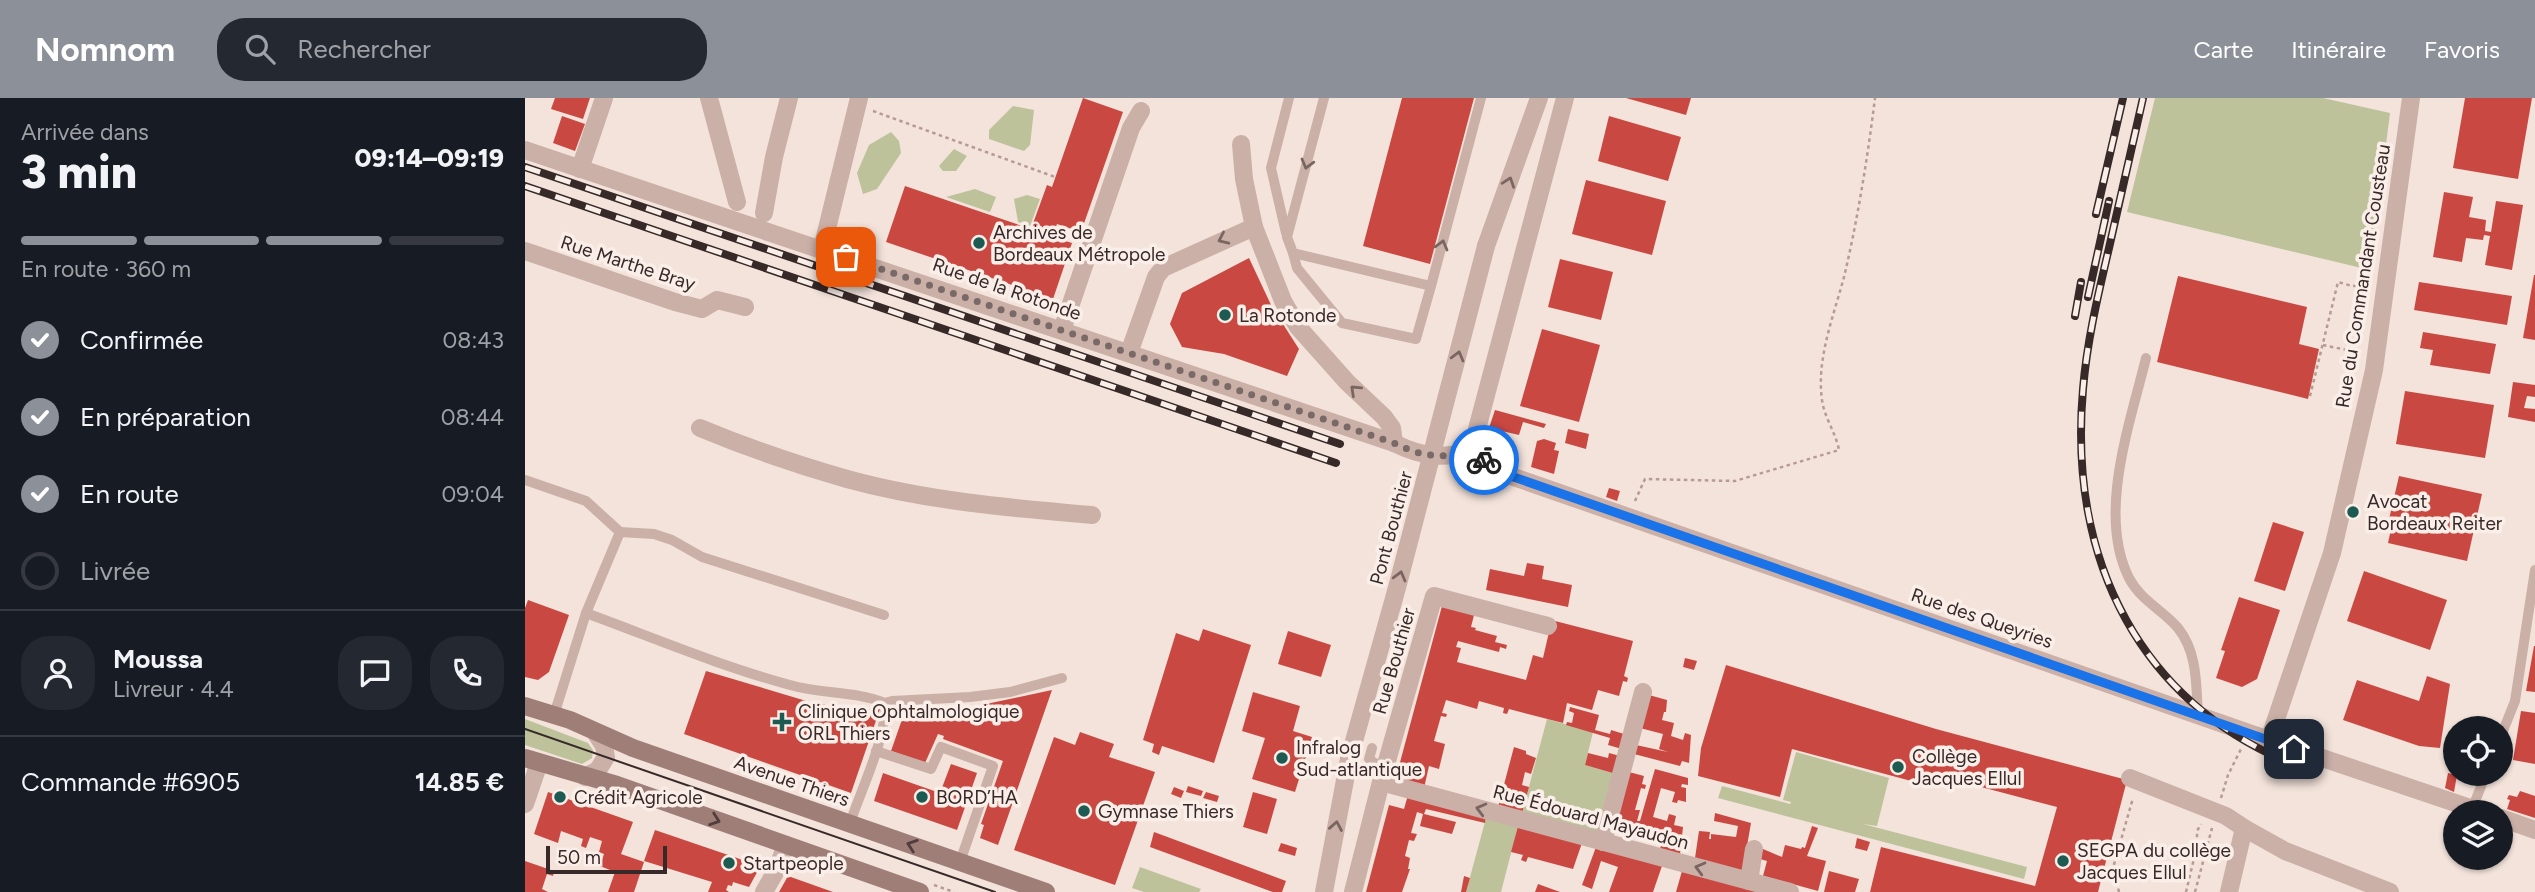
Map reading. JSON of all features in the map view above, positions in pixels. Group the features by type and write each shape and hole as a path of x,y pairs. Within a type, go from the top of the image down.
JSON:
{"street":[{"path":"580,169 604,98"},
{"path":"709,98 737,202"},
{"path":"764,213 774,157 789,98"},
{"name":"Pont Bouthier","path":"1324,892 1349,759 1486,247 1539,98"},
{"path":"1477,450 1478,429 1565,98"},
{"name":"Rue du Commandant Cousteau","path":"2269,740 2332,553 2376,356 2411,98"},
{"path":"822,248 858,102"},
{"path":"1062,330 1131,128 1141,111"},
{"path":"1241,145 1244,178 1254,227 1283,301 1298,327 1347,382 1384,417 1392,428 1394,443"},
{"name":"Rue de la Rotonde","path":"525,150 822,248 1394,443 1415,453 1442,457 1477,450"},
{"path":"1129,353 1156,277 1163,268 1254,227"},
{"name":"Rue Marthe Bray","path":"525,251 702,309 717,300 745,307"},
{"path":"700,428 740,445 849,480 974,504 1092,515"},
{"name":"Rue des Queyries","path":"1477,450 1483,459 1505,474 2198,716 2447,800"},
{"name":"Rue Bouthier","path":"1353,892 1434,596 1548,626"},
{"path":"1603,842 1643,692"},
{"name":"Avenue Thiers","path":"525,706 554,715 633,748 1046,892"},
{"path":"585,777 598,770 605,757 604,746 596,732"},
{"path":"525,804 532,761 617,785 920,892"},
{"name":"Rue Édouard Mayaudon","path":"1383,776 1603,842 1790,892"},
{"path":"2134,780 2209,818 2244,828 2284,851 2390,892"},
{"path":"2513,822 2535,830"},
{"path":"2229,892 2244,828"},
{"path":"764,892 786,845"},
{"path":"1749,881 1754,849"}],"lane":[{"path":"1289,98 1271,168 1297,268 1342,323 1416,339 1481,98"},
{"path":"1287,237 1324,98"},
{"path":"1293,253 1431,286"},
{"path":"2145,358 2117,482 2114,516 2119,550 2135,587 2145,600 2177,628 2190,649 2195,666 2198,716"},
{"path":"525,480 586,501 620,532 654,534 672,540 702,557 884,615"},
{"path":"554,715 586,613 620,532"},
{"path":"2509,716 2515,701 2535,570"},
{"path":"586,613 712,662 767,679 804,690 872,698 885,703 1010,692 1062,678"},
{"path":"850,823 876,751 886,713 885,703"},
{"path":"876,751 931,769 941,747 993,766 960,862"},
{"path":"1372,748 1369,759 1383,776"}],"path":[{"path":"1629,517 1646,479 1735,481 1839,450 1822,401 1822,373 1831,321 1845,273 1875,98"},
{"path":"858,102 1055,177"},
{"path":"2310,396 2338,282 2352,286 2386,285"},
{"path":"2323,345 2376,356"},
{"path":"2195,892 2209,818 2249,733"},
{"path":"2119,892 2113,868 2134,780"},
{"path":"2185,892 2197,846 2197,831 2209,818"},
{"path":"943,888 954,892"}],"green space":[{"path":"2155,98 2323,98 2390,113 2370,270 2127,212"},
{"path":"1013,106 1034,110 1030,145 1024,151 989,139 989,130"},
{"path":"891,132 899,141 901,153 877,189 863,194 857,173 869,145"},
{"path":"954,149 967,156 956,171 943,171 939,166"},
{"path":"975,189 996,197 990,212 946,197"},
{"path":"1027,195 1040,199 1030,226 1018,222 1014,199"},
{"path":"525,719 588,743 593,750 592,758 582,764 525,745"},
{"path":"1547,719 1593,732 1585,765 1616,774 1599,835 1522,813"},
{"path":"1796,752 1889,778 1877,826 1863,824 2027,867 2024,879 1718,798 1722,786 1790,804 1791,802 1783,800"},
{"path":"1486,818 1518,826 1501,892 1466,892"},
{"path":"1140,867 1201,889 1199,892 1144,892 1132,888"}],"building":[{"path":"555,98 590,98 583,119 551,109"},
{"name":"Archives de Bordeaux Métropole","path":"1083,98 1123,112 1081,232 1057,224 1052,237 1072,243 1053,299 886,242 905,186 1031,229 1047,185 1052,187"},
{"path":"1402,98 1474,98 1430,264 1363,246"},
{"path":"1626,98 1691,98 1686,115"},
{"path":"2465,98 2532,98 2518,179 2453,168"},
{"path":"562,116 585,124 575,151 553,143"},
{"path":"1609,116 1681,137 1668,181 1598,161"},
{"path":"1586,180 1666,201 1652,255 1572,234"},
{"path":"2444,192 2473,197 2469,217 2486,220 2485,231 2491,232 2496,201 2523,205 2512,270 2485,265 2490,236 2484,235 2483,240 2466,238 2462,262 2433,257"},
{"name":"La Rotonde","path":"1249,258 1272,307 1299,349 1287,376 1224,354 1182,347 1170,324 1182,293"},
{"path":"1560,259 1613,272 1601,320 1548,307"},
{"path":"2535,275 2535,340 2523,338"},
{"path":"2178,276 2307,307 2299,344 2319,349 2308,399 2157,362"},
{"path":"2419,282 2512,296 2507,325 2414,310"},
{"path":"1542,329 1600,345 1579,422 1520,406"},
{"path":"2423,332 2496,344 2490,374 2430,365 2433,350 2420,348"},
{"path":"2513,382 2535,385 2535,397 2527,396 2524,408 2535,409 2535,422 2508,417"},
{"path":"2405,391 2494,405 2485,458 2396,444"},
{"path":"1495,410 1546,424 1544,428 1523,422 1519,435 1489,428"},
{"path":"1568,429 1589,434 1586,449 1565,443"},
{"path":"1544,439 1556,443 1554,450 1559,451 1554,474 1531,467 1537,441"},
{"path":"2399,476 2482,494 2467,561 2388,543 2391,529 2387,528"},
{"path":"1609,488 1620,491 1617,501 1606,497"},
{"path":"2273,522 2304,532 2285,591 2254,581"},
{"path":"1527,563 1544,566 1542,579 1572,585 1568,607 1486,590 1490,569 1524,576"},
{"path":"2364,571 2447,600 2430,650 2347,621"},
{"path":"2239,597 2280,610 2257,679 2242,687 2216,678 2225,651 2221,650"},
{"path":"528,600 569,615 549,672 538,680 525,677 525,608"},
{"path":"1442,606 1474,615 1471,627 1497,636 1495,642 1507,645 1506,649 1500,647 1499,652 1458,641 1456,647 1461,648 1457,662 1526,680 1533,655 1543,658 1549,632 1553,633 1555,621 1633,641 1624,676 1628,678 1627,682 1623,681 1619,696 1598,690 1592,710 1567,703 1563,723 1509,709 1507,714 1503,713 1504,708 1479,701 1477,709 1446,700 1442,713 1447,714 1446,717 1441,716 1434,741 1445,744 1439,769 1429,766 1424,788 1395,781"},
{"path":"1203,629 1251,645 1214,763 1162,746 1159,755 1152,752 1154,744 1143,740 1176,633 1199,641"},
{"path":"1288,631 1331,645 1321,677 1278,664"},
{"path":"2535,646 2535,692 2526,691"},
{"path":"1685,658 1697,661 1694,670 1683,667"},
{"path":"1726,665 1936,729 2127,780 2098,892 1870,892 1881,847 2035,886 2057,807 1917,770 1915,782 1792,749 1780,797 1698,776 1701,748"},
{"name":"Clinique Ophtalmologique ORL Thiers","path":"706,671 813,703 853,709 880,709 851,793 684,734"},
{"path":"2427,676 2450,684 2440,748 2419,746 2343,720 2357,680 2419,701"},
{"path":"1052,690 998,845 980,838 984,825 981,824 1003,761 943,739 944,736 938,734 925,763 891,751 905,711 972,707"},
{"name":"Infralog Sud-atlantique","path":"1253,692 1300,706 1293,731 1312,737 1295,792 1252,779 1265,738 1242,731"},
{"path":"1649,695 1667,700 1662,720 1674,723 1671,736 1683,740 1685,733 1691,735 1689,763 1682,761 1680,766 1634,754 1636,745 1668,752 1659,749 1663,734 1640,728"},
{"path":"1570,707 1599,715 1595,730 1610,734 1611,730 1624,734 1622,749 1608,745 1610,738 1566,725 1567,722 1572,723 1574,713 1569,711"},
{"path":"2521,711 2535,713 2535,764 2513,760"},
{"name":"Gymnase Thiers","path":"1080,732 1114,744 1109,757 1155,772 1115,885 1014,850 1054,737 1075,745"},
{"path":"1514,747 1536,758 1531,774 1525,772 1522,785 1529,787 1522,813 1498,807"},
{"path":"1588,753 1608,758 1609,753 1620,756 1616,774 1585,765"},
{"name":"BORD’HA","path":"951,764 977,773 957,830 874,801 883,773 940,793"},
{"path":"1655,769 1688,778 1688,785 1682,784 1681,787 1686,788 1686,802 1672,802 1675,792 1661,788 1653,817 1667,821 1669,814 1676,816 1674,825 1683,827 1680,854 1627,835 1630,824 1616,820 1629,772 1644,776 1642,784 1646,785 1645,789 1641,788 1635,810 1640,810 1637,821 1640,821"},
{"path":"1188,786 1203,791 1201,796 1186,792"},
{"path":"2445,786 2455,786 2454,792"},
{"path":"1174,787 1184,791 1181,798 1171,794"},
{"path":"2520,791 2535,796 2535,818 2513,811 2513,800 2507,799 2509,795 2517,797"},
{"path":"548,792 633,822 621,854 644,862 634,892 608,892 615,872 600,866 604,854 599,852 602,841 590,837 586,848 581,846 583,839 561,831 558,843 534,834"},
{"path":"1206,792 1219,796 1217,802 1203,798"},
{"path":"1253,792 1277,799 1267,834 1243,827"},
{"path":"1408,795 1486,815 1485,823 1426,809 1424,814 1456,822 1452,834 1420,826 1423,814 1417,812 1411,833 1417,834 1414,841 1409,840 1405,856 1410,858 1410,869 1402,892 1366,892 1389,805 1404,809"},
{"path":"1715,813 1751,823 1743,869 1740,871 1695,858 1699,831 1710,832 1709,839 1711,834 1736,837 1738,826 1714,821"},
{"path":"1518,826 1582,843 1573,869 1528,857 1526,862 1521,860 1523,855 1511,852"},
{"path":"1812,826 1818,828 1807,856 1826,861 1818,891 1763,876 1767,861 1760,859 1763,849 1782,857 1785,845 1805,848"},
{"path":"655,830 760,867 749,887 733,882 726,890 729,892 708,892 712,882 644,861"},
{"path":"1154,832 1286,881 1282,892 1273,892 1150,847"},
{"path":"1857,838 1870,842 1867,851 1855,848"},
{"path":"1281,843 1297,848 1295,856 1278,851"},
{"path":"1596,847 1662,866 1653,892 1609,892 1618,867 1601,861 1592,889 1582,885"},
{"path":"525,861 554,871 553,876 547,874 542,889 548,892 525,892"},
{"path":"1682,871 1758,892 1676,892"},
{"path":"1829,871 1859,879 1855,892 1824,892"},
{"path":"788,876 833,892 779,892"},
{"path":"1464,876 1470,878 1466,892 1461,892"},
{"path":"1538,884 1560,892 1535,892"}],"tram line":[{"path":"525,729 995,892"}],"railway":[{"path":"2096,214 2123,98"},
{"path":"2143,98 2097,301 2085,371 2081,452 2088,512 2103,568 2126,620 2158,667 2198,708 2247,742 2305,769"},
{"path":"525,167 1340,444"},
{"path":"525,186 1336,463"},
{"path":"2088,297 2109,201"},
{"path":"2075,316 2081,282"}],"way so far":[{"path":"846,257 1394,443 1415,453 1442,457 1477,450 1484,460"}],"place":[{"name":"Archives de Bordeaux Métropole","path":"979,243"},
{"name":"La Rotonde","path":"1225,315"},
{"name":"Avocat Bordeaux Reiter","path":"2353,512"},
{"name":"Clinique Ophtalmologique ORL Thiers","path":"782,722"},
{"name":"Infralog Sud-atlantique","path":"1282,758"},
{"name":"Collège Jacques Ellul","path":"1898,767"},
{"name":"Crédit Agricole","path":"560,797"},
{"name":"BORD’HA","path":"922,797"},
{"name":"Gymnase Thiers","path":"1084,811"},
{"name":"SEGPA du collège Jacques Ellul","path":"2063,861"},
{"name":"Startpeople","path":"729,863"}],"route":[{"path":"1484,460 1505,474 2294,749"}]}
